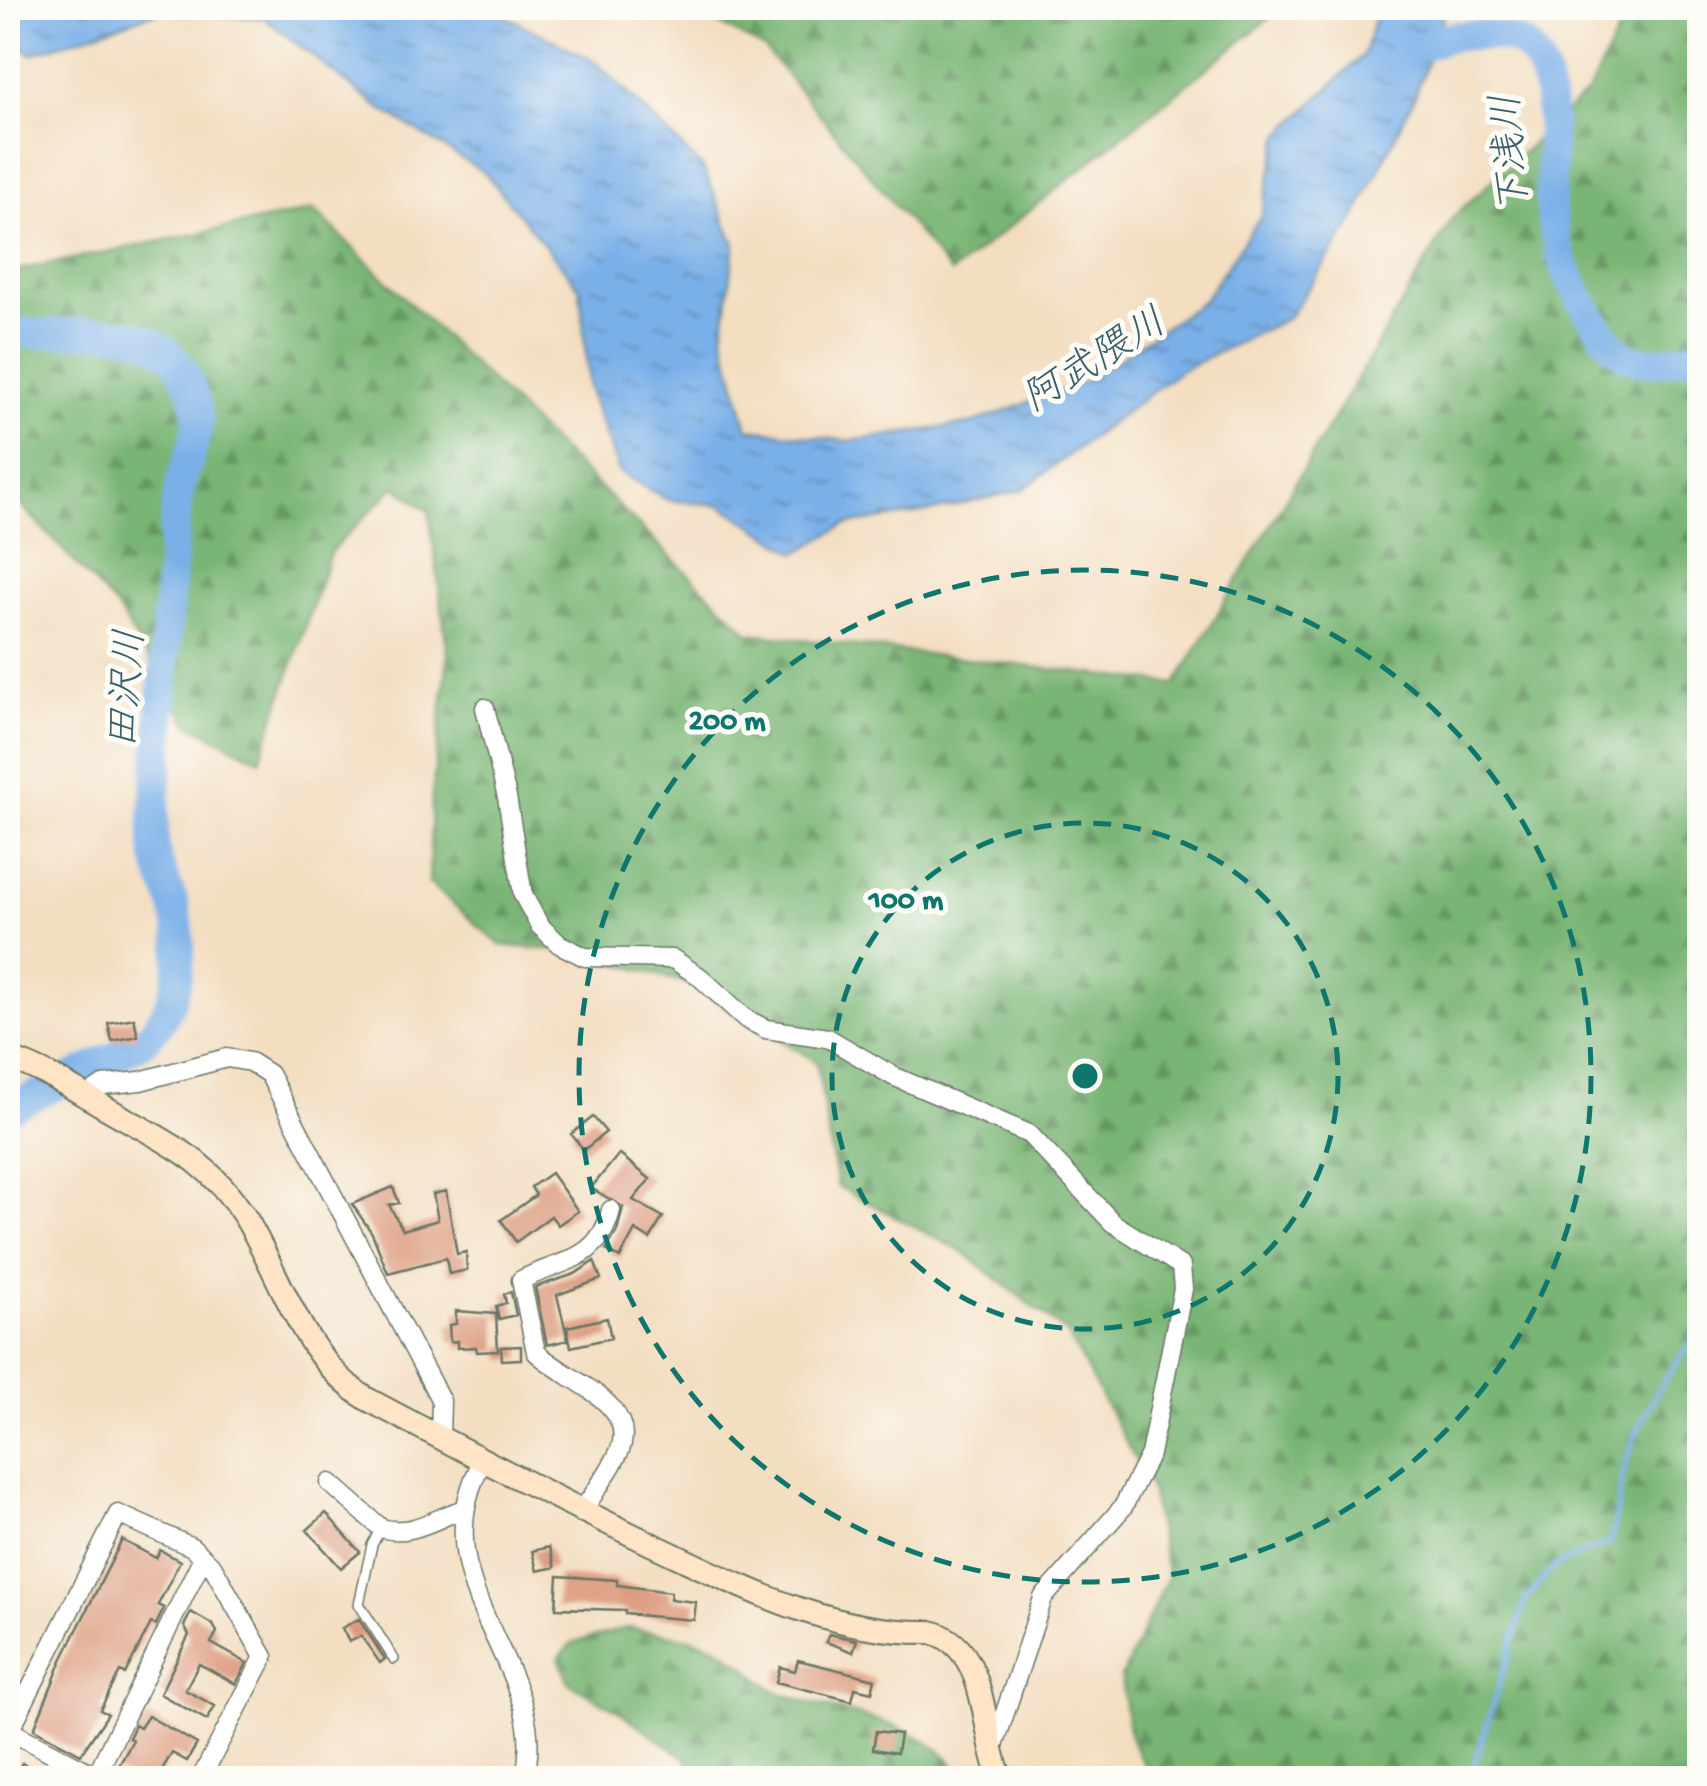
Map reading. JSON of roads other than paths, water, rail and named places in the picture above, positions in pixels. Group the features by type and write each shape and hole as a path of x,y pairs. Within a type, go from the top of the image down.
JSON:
{"street":[{"path":"485,708 507,797 523,895 540,926 559,944 585,957 673,960 700,976 746,1019 766,1029 828,1038 894,1076 1029,1134 1113,1224 1182,1266 1183,1289 1150,1454 1123,1507 1044,1598 992,1752"},
{"path":"78,1090 140,1082 227,1058 250,1062 269,1074 441,1401 440,1438"},
{"path":"16,1061 78,1090 208,1169 246,1219 324,1364 367,1399 582,1513 806,1614 940,1634 959,1648 971,1666 1001,1778"},
{"path":"582,1513 620,1450 621,1426 612,1407 536,1352 521,1280 589,1252 599,1240 610,1210"},
{"path":"482,1462 464,1509 462,1552 531,1744 524,1778"},
{"path":"330,1483 381,1528 407,1532 464,1509"},
{"path":"201,1778 264,1656 213,1567 192,1547 118,1514 8,1731 97,1778 203,1558"}],"lane":[{"path":"381,1528 372,1545 360,1604 394,1659"}],"water":[{"path":"8,8 490,8 596,62 703,168 735,244 723,336 748,429 850,441 974,423 1088,380 1204,300 1261,216 1280,135 1364,54 1377,8 1447,8 1414,98 1353,222 1288,318 1180,371 1022,490 933,511 845,525 797,553 720,505 668,500 619,472 589,390 580,288 485,173 375,105 264,18 158,12 32,54 8,42"}],"waterway":[{"name":"下浅川","path":"1401,56 1456,36 1495,36 1520,43 1536,59 1546,81 1552,218 1561,257 1578,294 1604,334 1625,355 1663,361 1700,354"},
{"name":"田沢川","path":"8,331 119,333 140,337 159,346 180,366 198,415 180,488 174,534 154,824 156,854 179,930 176,984 163,1017 140,1044 8,1109"},
{"path":"1470,1778 1526,1599 1556,1565 1610,1542 1624,1469 1640,1424 1667,1376 1700,1331"}],"water label":[{"name":"阿武隈川","path":"1093,358"}]}
